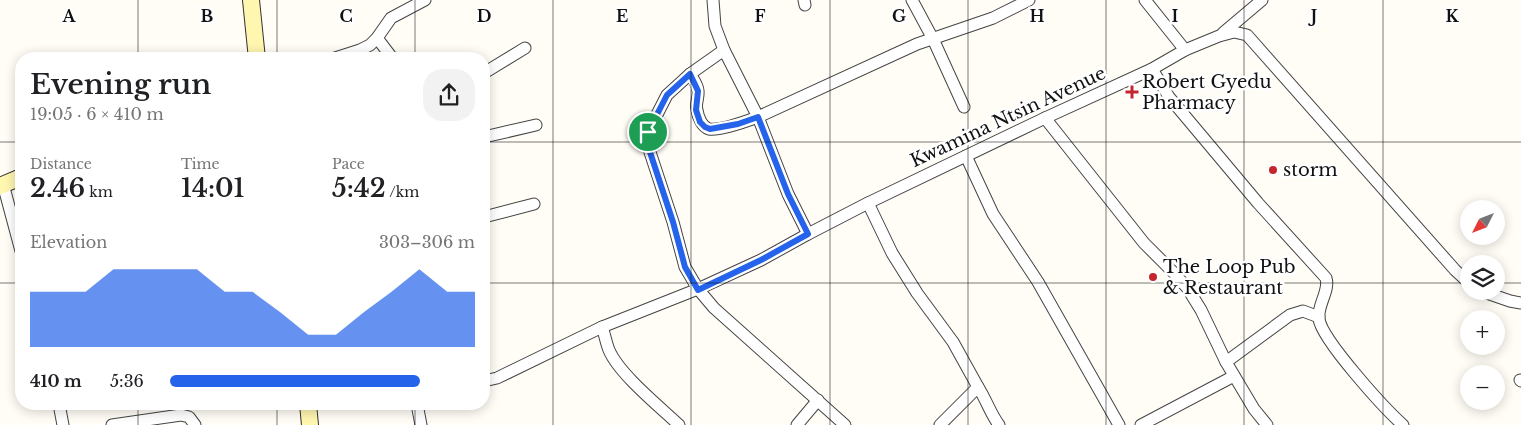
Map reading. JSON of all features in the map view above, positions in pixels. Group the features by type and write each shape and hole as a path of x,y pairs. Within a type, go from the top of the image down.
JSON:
{"street":[{"path":"250,0 256,52"},
{"path":"354,52 370,45 391,18 425,0"},
{"path":"713,0 715,26 724,50 758,117 788,194 808,234"},
{"path":"912,0 933,39 964,107"},
{"path":"690,74 698,91 696,110 700,122 710,129 738,124 758,117 916,44 993,18 1029,0"},
{"path":"1145,0 1185,50"},
{"path":"1219,36 1262,0"},
{"name":"Kwamina Ntsin Avenue","path":"490,380 602,327 698,290 761,260 868,203 1152,69 1185,50 1234,32 1247,35 1460,275"},
{"path":"377,38 388,52"},
{"path":"490,69 525,48"},
{"path":"724,50 690,74 667,95 648,132 646,140 673,222 685,267 698,290 714,308 845,425"},
{"path":"1152,69 1176,105 1258,204 1326,278 1319,317 1320,322 1338,352 1390,413 1403,425"},
{"path":"1045,118 1144,243 1188,289 1201,310 1234,376 1267,425"},
{"path":"490,136 536,125"},
{"path":"966,156 993,214 1038,282 1119,425"},
{"path":"15,180 2,185 15,230"},
{"path":"868,203 892,253 917,294 953,342 989,404 992,416 999,425"},
{"path":"490,215 534,204"},
{"path":"1505,299 1521,303"},
{"path":"1226,362 1290,315 1303,311 1319,317"},
{"path":"602,327 610,351 619,365 679,425"},
{"path":"1141,425 1234,376"},
{"path":"940,425 978,387"},
{"path":"797,425 818,400"},
{"path":"60,410 63,425"},
{"path":"309,410 310,425"},
{"path":"419,410 421,425"},
{"path":"112,425 181,415 192,421"}],"place":[{"name":"Robert Gyedu Pharmacy","path":"1132,92"},
{"name":"storm","path":"1273,170"},
{"name":"The Loop Pub & Restaurant","path":"1153,277"}],"route":[{"path":"690,74 697,84 696,110 700,122 705,127 710,129 738,124 758,117 788,194 808,234 761,260 698,290 685,267 673,222 646,140 648,132 667,95 690,74"}]}
